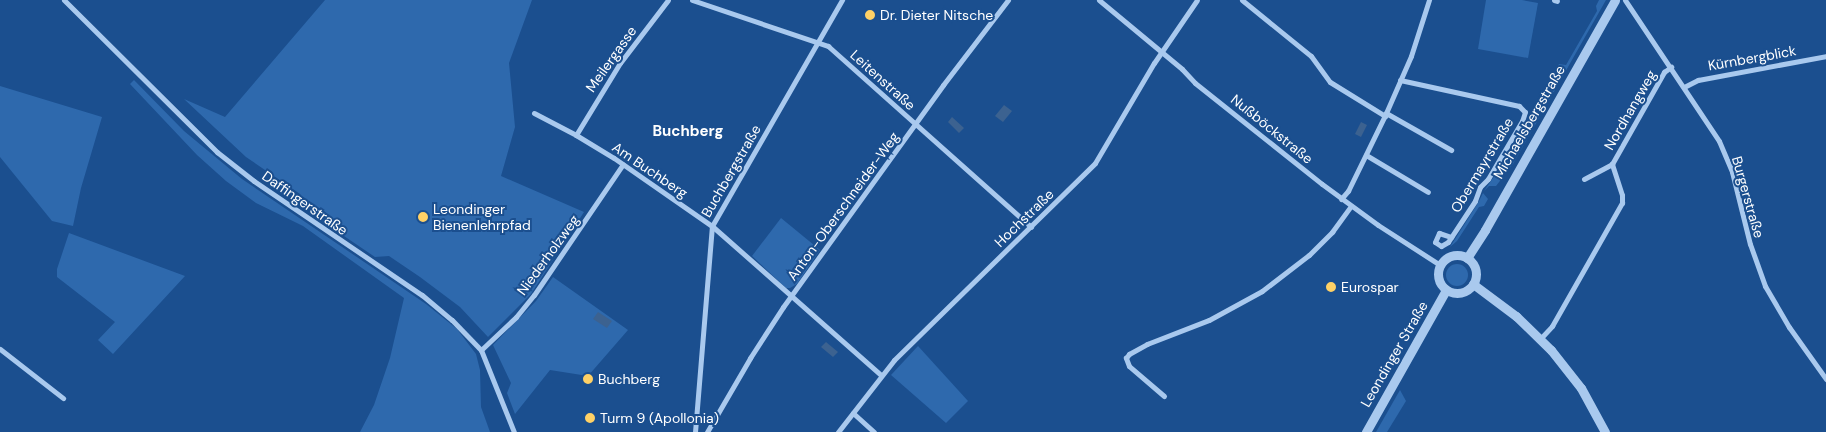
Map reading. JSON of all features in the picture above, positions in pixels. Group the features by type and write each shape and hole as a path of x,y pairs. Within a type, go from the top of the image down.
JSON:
{"street":[{"name":"Daffingerstraße","path":"64,0 217,152 262,187 422,296 452,320 481,350 514,432"},
{"name":"Meilergasse","path":"576,135 620,63 668,0"},
{"name":"Leitenstraße","path":"692,0 828,46 1031,227"},
{"name":"Buchbergstraße","path":"695,432 712,226 842,0"},
{"name":"Anton-Oberschneider-Weg","path":"707,432 750,358 791,296 1008,0"},
{"name":"Nußböckstraße","path":"1099,0 1162,52 1194,83 1341,199 1440,265"},
{"name":"Hochstraße","path":"838,432 881,375 1095,163 1162,52 1197,0"},
{"path":"1242,0 1311,56 1330,82 1451,150"},
{"path":"1341,199 1348,191 1385,114 1420,30 1429,0"},
{"name":"Michaelsbergstraße","path":"1467,258 1486,230 1505,192 1615,0"},
{"name":"Burgerstraße","path":"1625,0 1710,126 1726,157 1750,244 1764,286 1789,327 1826,379"},
{"name":"Kürnbergblick","path":"1684,87 1698,80 1826,56"},
{"name":"Nordhangweg","path":"1584,179 1612,164 1664,72 1671,67"},
{"name":"Obermayrstraße","path":"1400,80 1519,106 1525,112 1522,121 1451,237"},
{"name":"Am Buchberg","path":"534,113 576,135 623,164 712,226 881,375"},
{"path":"1366,155 1428,192"},
{"name":"Niederholzweg","path":"481,350 516,317 534,295 623,164"},
{"path":"1540,339 1552,326 1622,204 1622,195 1612,164"},
{"path":"1164,396 1129,366 1126,358 1129,354 1147,344 1209,320 1262,291 1309,255 1332,232 1351,206"},
{"path":"1451,256 1467,258 1476,270 1473,284 1462,293 1446,290 1438,278 1440,265 1451,256"},
{"path":"1473,284 1516,316 1540,339 1581,388 1605,432"},
{"name":"Leondinger Straße","path":"1366,432 1446,290"},
{"path":"0,349 63,398"},
{"path":"853,413 874,432"}],"shaded area":[{"path":"325,0 532,0 509,63 515,127 501,176 584,212 531,294 488,337 460,307 420,277 389,256 375,257 316,217 315,212 306,205 300,194 246,157 184,99 225,117"},
{"path":"1486,0 1522,0 1538,3 1528,58 1478,49"},
{"path":"1599,0 1606,0 1513,164 1496,186 1489,186 1484,191 1500,168 1559,64 1566,65 1597,11 1596,6"},
{"path":"134,80 184,131 242,179 426,304 457,329 476,354 480,370 481,407 490,432 360,432 374,405 390,358 404,298 303,226 256,203 226,181 197,155 130,84"},
{"path":"0,86 102,117 81,188 73,226 52,221 0,157"},
{"path":"1004,105 1012,111 1003,122 995,116"},
{"path":"952,117 964,128 959,133 948,122"},
{"path":"1361,122 1367,125 1361,137 1355,134"},
{"path":"1483,193 1488,199 1484,206 1479,207 1457,241 1450,247 1478,203"},
{"path":"781,218 820,250 797,284 790,288 786,288 752,256"},
{"path":"69,233 185,276 113,354 98,340 115,322 57,277 57,269"},
{"path":"1457,264 1465,267 1468,275 1465,283 1457,286 1449,283 1446,275 1449,267"},
{"path":"553,277 628,330 588,376 550,370 515,414 507,393 511,383 493,345 536,301"},
{"path":"598,312 612,321 607,328 593,319"},
{"path":"826,342 838,352 833,357 821,347"},
{"path":"918,346 968,401 946,423 891,375"},
{"path":"1400,390 1406,401 1387,432 1376,432"}],"place":[{"name":"Dr. Dieter Nitsche","path":"870,15"},
{"name":"Leondinger Bienenlehrpfad","path":"423,217"},
{"name":"Eurospar","path":"1331,287"},
{"name":"Buchberg","path":"588,379"},
{"name":"Turm 9 (Apollonia)","path":"590,418"}],"district":[{"name":"Buchberg","path":"688,132"}]}
